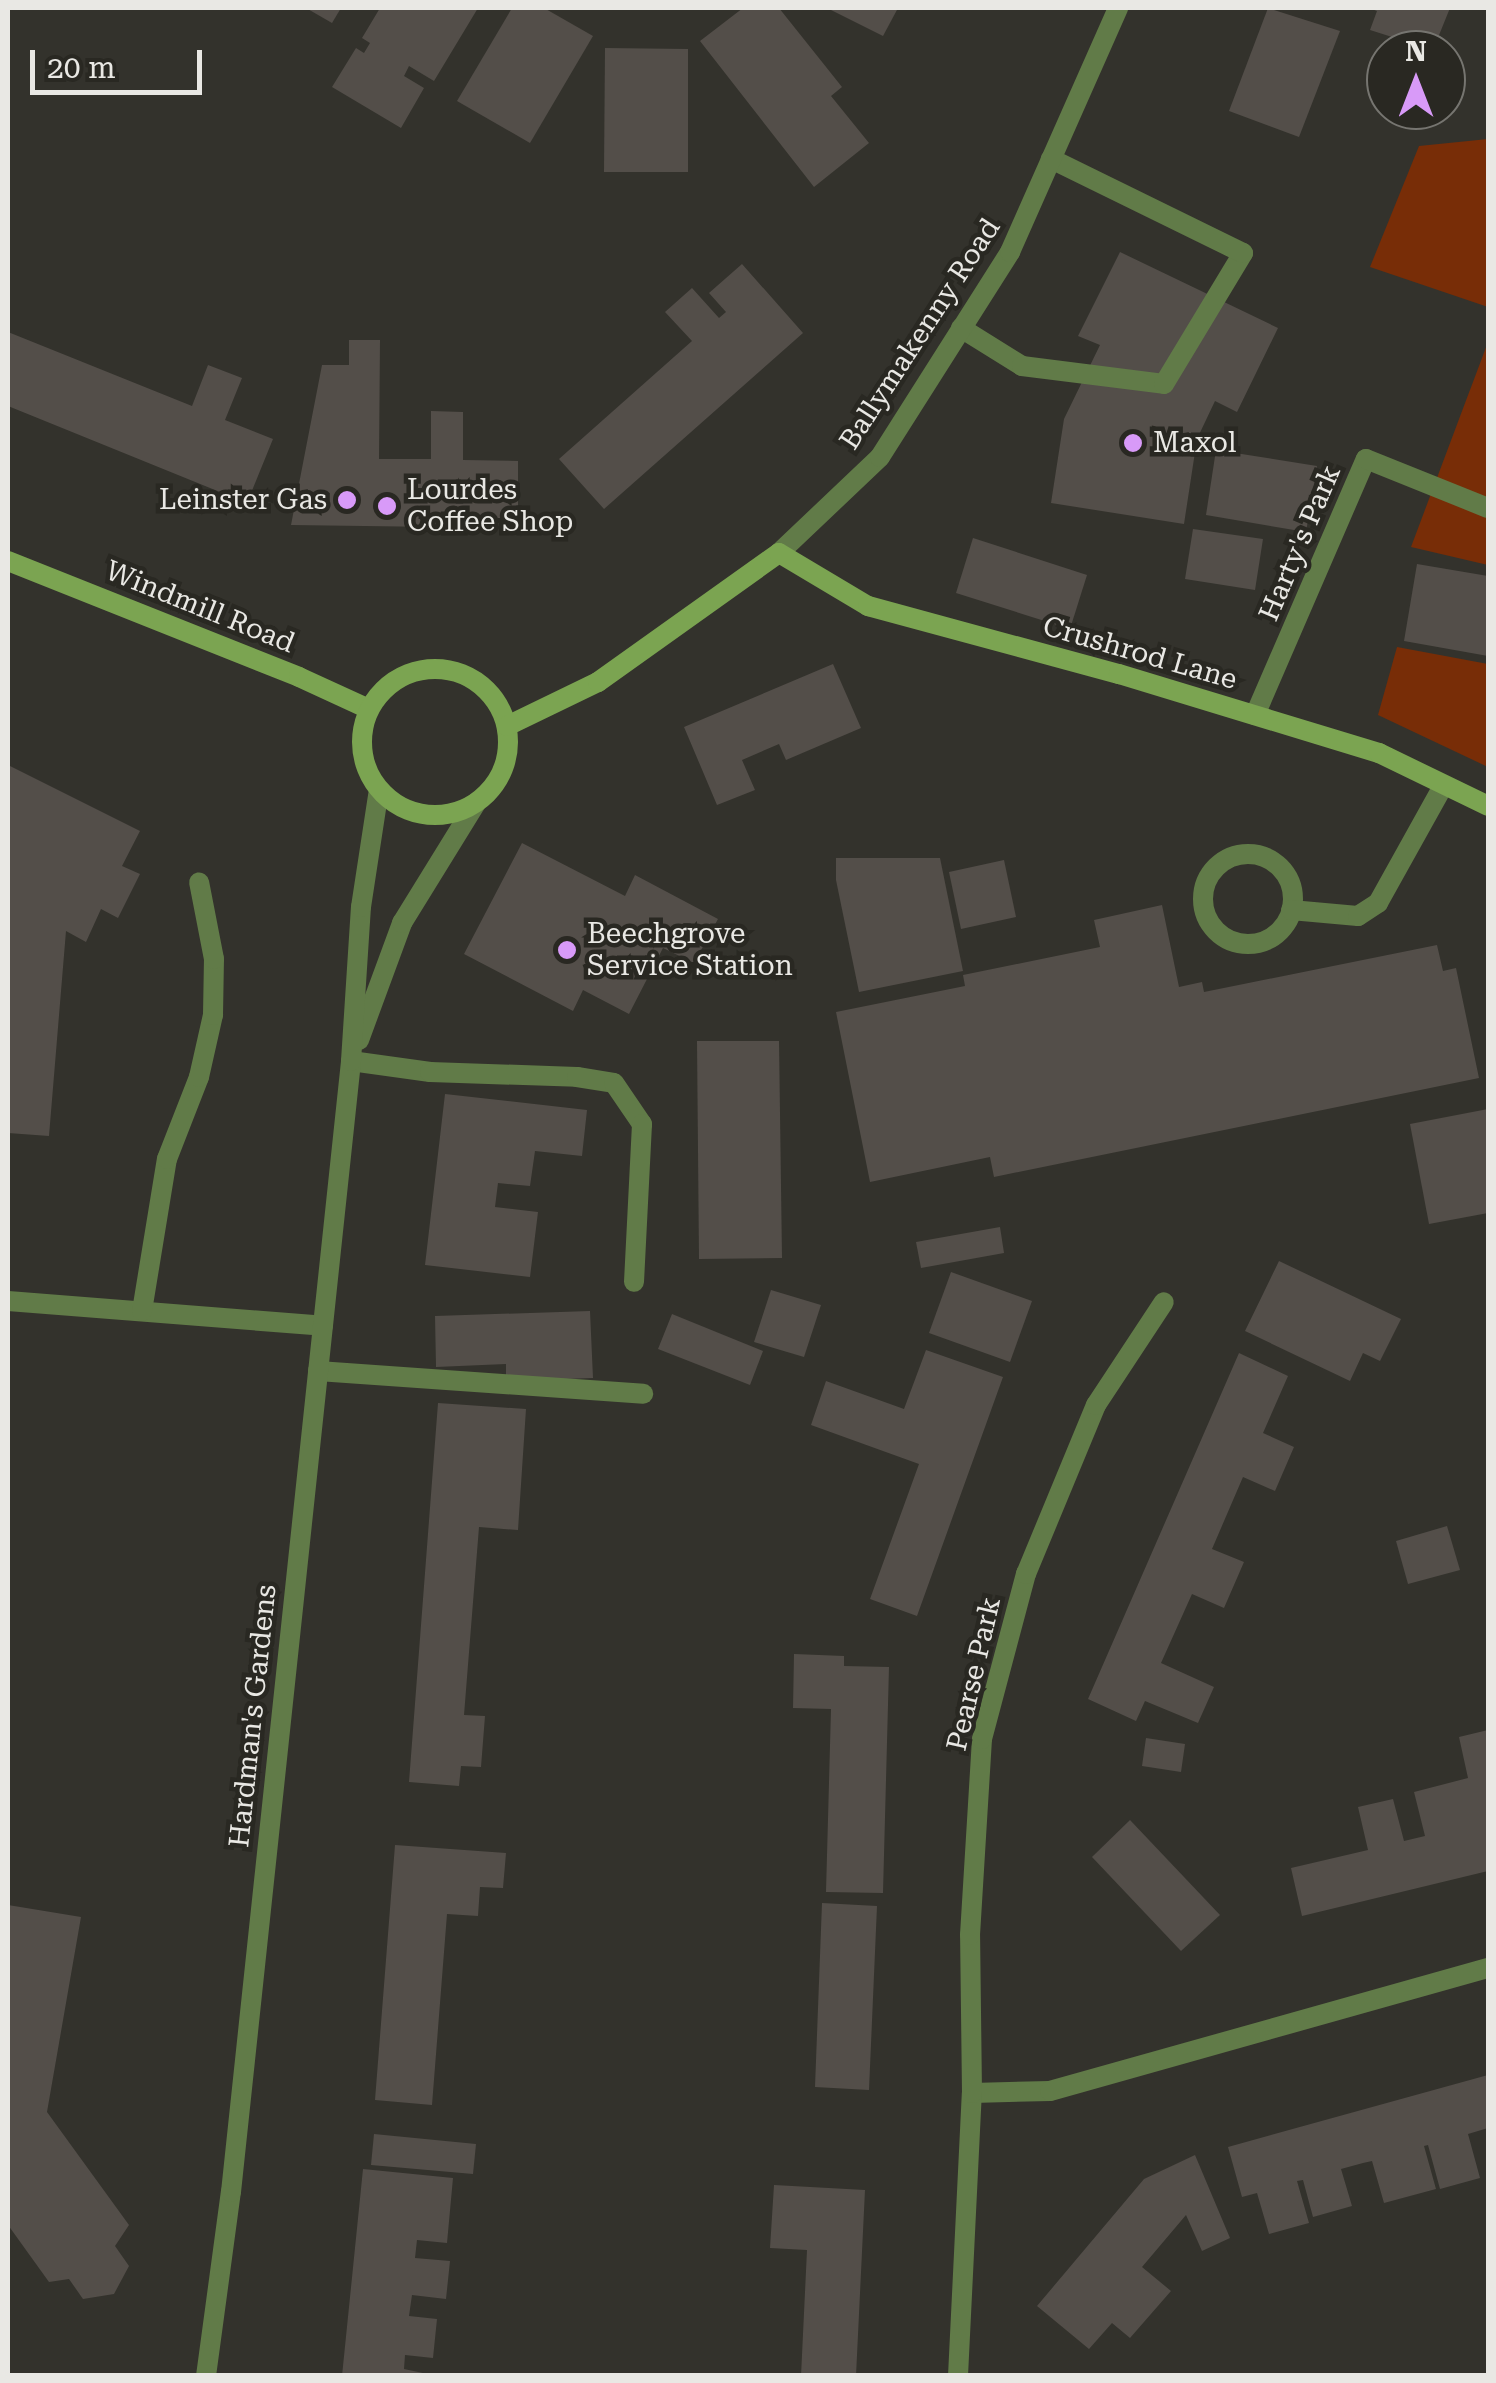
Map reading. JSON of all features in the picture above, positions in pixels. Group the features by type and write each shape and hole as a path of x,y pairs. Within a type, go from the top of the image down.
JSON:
{"main road":[{"name":"Crushrod Lane","path":"779,553 868,606 1379,753 1488,806"},
{"path":"507,726 598,682 779,553"},
{"name":"Windmill Road","path":"8,561 300,676 369,709"},
{"path":"440,669 470,678 494,698 507,726 507,757 495,785 476,803 452,814 426,816 400,807 379,790 365,766 362,737 369,709 386,687 412,673 440,669"}],"street":[{"name":"Ballymakenny Road","path":"779,553 880,457 1010,252 1118,8"},
{"path":"961,328 1022,366 1164,384 1243,252 1051,159"},
{"name":"Harty's Park","path":"1255,715 1366,459 1488,508"},
{"path":"1292,910 1358,916 1378,902 1443,786"},
{"name":"Hardman's Gardens","path":"206,2376 231,2192 351,1061 361,907 379,790"},
{"name":"Hardman's Gardens","path":"351,1061 402,923 476,803"},
{"path":"1249,853 1268,858 1284,872 1292,890 1292,910 1282,928 1266,940 1246,944 1226,939 1211,926 1203,907 1203,887 1213,870 1229,857 1249,853"},
{"path":"142,1311 167,1160 199,1077 213,1016 214,960 199,882"},
{"path":"351,1061 430,1072 577,1077 614,1083 642,1124 634,1282"},
{"path":"8,1300 323,1326"},
{"name":"Pearse Park","path":"958,2376 972,2093 970,1935 982,1739 1026,1574 1096,1405 1164,1302"},
{"path":"318,1371 643,1394"},
{"path":"972,2093 1050,2091 1488,1968"}],"shaded area":[{"path":"1488,139 1488,307 1370,267 1419,146"},
{"path":"1488,342 1488,565 1411,547"},
{"path":"1397,647 1488,664 1488,767 1378,715"}],"building":[{"path":"306,8 341,8 332,23"},
{"path":"380,8 478,8 434,81 409,66 404,76 424,88 401,128 332,87 356,48 364,53 370,43 362,38"},
{"path":"512,8 544,8 593,36 530,143 457,101"},
{"path":"743,8 779,8 842,87 831,96 869,143 814,187 700,41"},
{"path":"827,8 898,8 883,36"},
{"path":"1268,8 1340,31 1299,137 1229,111"},
{"path":"1369,8 1450,8 1441,30 1370,30 1377,11"},
{"path":"605,48 688,49 688,172 604,172"},
{"path":"1120,252 1278,328 1237,412 1215,401 1197,439 1184,524 1051,503 1064,419 1100,345 1078,336"},
{"path":"742,264 803,333 604,509 559,459 692,341 665,312 692,288 719,318 726,312 709,293"},
{"path":"8,332 192,406 208,365 242,378 225,420 273,439 247,503 8,406"},
{"path":"349,340 380,340 379,459 431,459 431,411 463,412 463,460 518,461 518,528 291,525 322,365 349,365"},
{"path":"1216,450 1317,466 1306,532 1206,515"},
{"path":"1193,529 1263,539 1255,590 1185,579"},
{"path":"973,538 1087,575 1070,629 956,593"},
{"path":"1417,564 1488,576 1488,656 1404,641"},
{"path":"833,664 861,728 786,760 779,744 742,760 755,790 717,805 684,727"},
{"path":"8,765 140,831 122,866 140,874 118,918 101,909 86,942 66,931 49,1136 8,1133"},
{"path":"522,843 625,896 635,875 718,919 694,963 663,948 629,1014 583,990 573,1011 464,954"},
{"path":"836,858 940,858 963,971 859,992 836,880"},
{"path":"1004,860 1016,917 961,929 949,872"},
{"path":"1162,905 1179,987 1202,982 1204,992 1437,945 1443,971 1456,968 1479,1078 994,1177 990,1157 870,1182 836,1012 965,986 963,975 1100,947 1094,920"},
{"path":"697,1041 779,1041 782,1258 699,1259"},
{"path":"445,1094 587,1110 582,1156 535,1151 530,1186 498,1183 495,1207 538,1212 530,1277 425,1265"},
{"path":"1488,1109 1488,1213 1429,1224 1410,1124"},
{"path":"1000,1227 1004,1253 921,1268 916,1242"},
{"path":"1279,1261 1401,1319 1380,1361 1363,1353 1350,1381 1245,1331"},
{"path":"951,1272 1032,1301 1010,1362 929,1333"},
{"path":"771,1290 821,1305 804,1357 754,1342"},
{"path":"590,1311 593,1378 506,1381 506,1364 436,1367 435,1316"},
{"path":"672,1314 763,1351 750,1385 658,1349"},
{"path":"926,1350 1003,1377 917,1616 870,1599 919,1464 811,1425 826,1381 904,1409"},
{"path":"1239,1353 1288,1376 1263,1433 1294,1447 1275,1491 1243,1477 1212,1549 1244,1562 1224,1608 1192,1594 1161,1663 1214,1687 1198,1723 1145,1701 1136,1721 1088,1699"},
{"path":"438,1403 526,1409 518,1530 479,1527 464,1715 485,1716 481,1767 461,1766 459,1786 409,1782"},
{"path":"1447,1526 1460,1570 1408,1584 1396,1541"},
{"path":"794,1654 844,1656 844,1666 889,1667 883,1893 826,1892 831,1709 793,1708"},
{"path":"1488,1730 1488,1871 1302,1916 1291,1868 1368,1850 1358,1807 1393,1799 1404,1841 1425,1836 1414,1792 1468,1778 1459,1737"},
{"path":"1146,1738 1185,1744 1181,1772 1142,1766"},
{"path":"1130,1820 1220,1915 1181,1951 1092,1857"},
{"path":"395,1845 506,1853 503,1888 480,1887 478,1916 447,1914 432,2105 375,2100"},
{"path":"822,1903 877,1906 869,2090 815,2087"},
{"path":"8,1905 81,1917 47,2112 129,2225 115,2246 129,2266 114,2294 83,2299 69,2279 49,2282 8,2225"},
{"path":"1488,2075 1488,2128 1468,2134 1480,2178 1440,2189 1428,2145 1424,2146 1436,2189 1384,2203 1372,2161 1363,2163 1341,2169 1352,2206 1313,2217 1303,2180 1297,2181 1309,2223 1269,2234 1257,2193 1242,2197 1228,2147"},
{"path":"374,2134 476,2144 473,2174 371,2165"},
{"path":"1195,2155 1230,2238 1202,2251 1186,2215 1142,2267 1171,2291 1130,2338 1112,2323 1089,2349 1037,2306 1144,2179"},
{"path":"363,2169 453,2178 447,2243 417,2240 415,2258 450,2261 446,2299 412,2295 409,2316 437,2319 433,2358 405,2355 404,2369 437,2376 342,2376"},
{"path":"774,2185 865,2190 856,2376 801,2376 807,2250 770,2248"}],"place":[{"name":"Maxol","path":"1133,443"},
{"name":"Leinster Gas","path":"347,500"},
{"name":"Lourdes Coffee Shop","path":"387,506"},
{"name":"Beechgrove Service Station","path":"567,950"}]}
